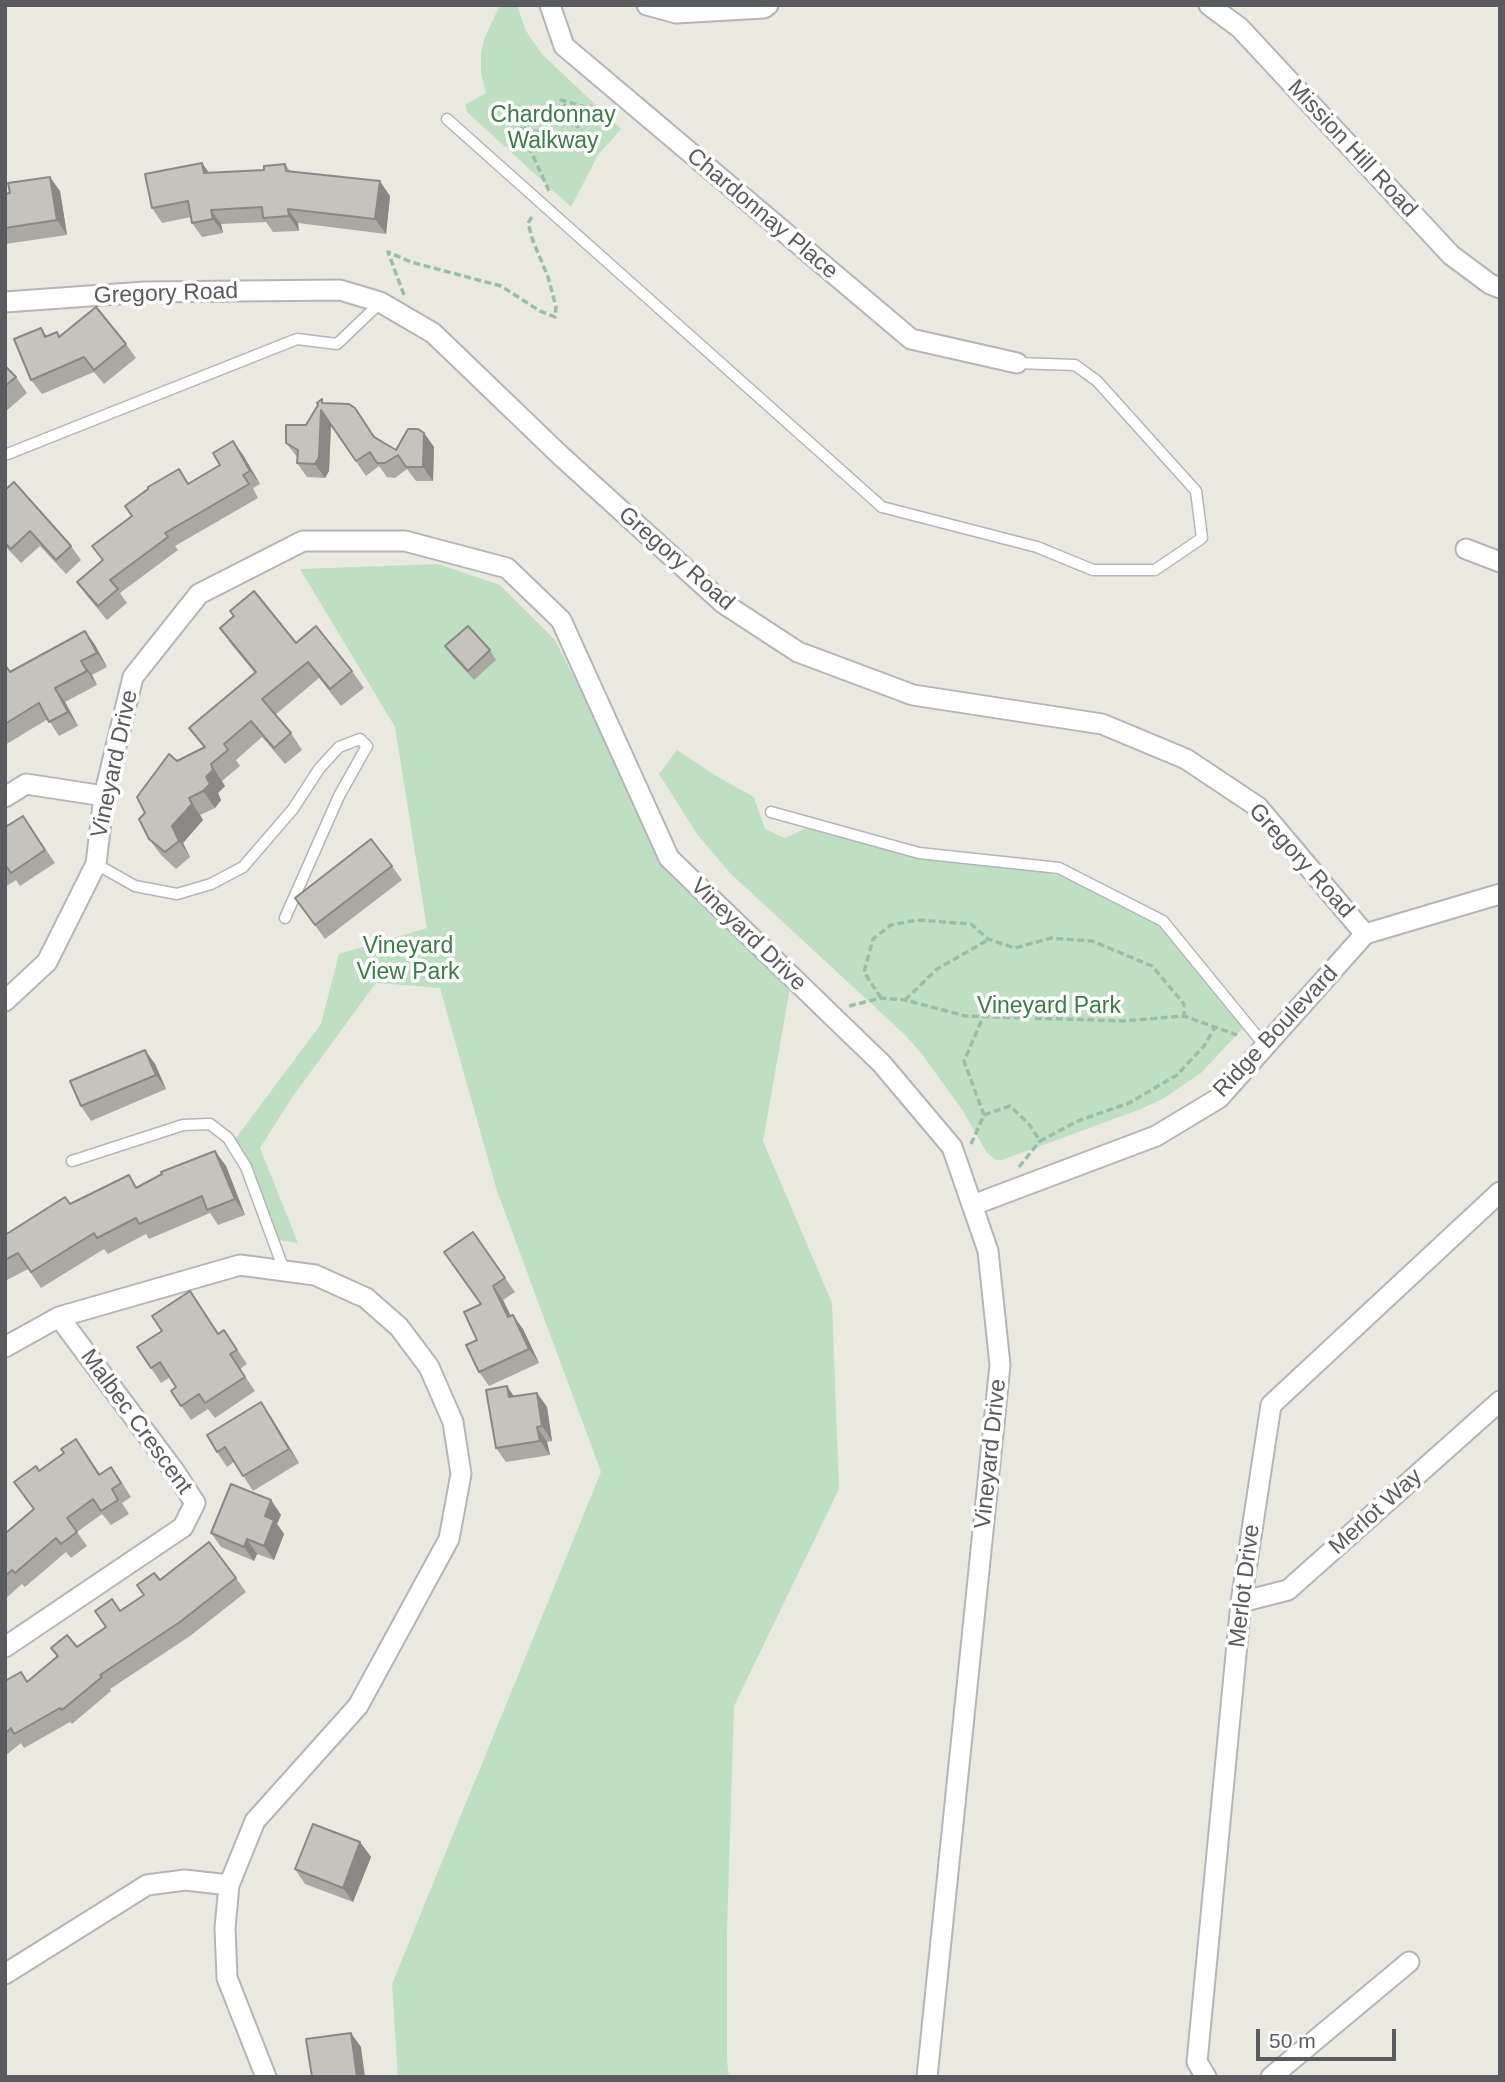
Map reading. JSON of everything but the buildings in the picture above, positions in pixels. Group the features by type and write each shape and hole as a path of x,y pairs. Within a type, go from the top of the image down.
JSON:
{"street":[{"name":"Chardonnay Place","path":"550,5 564,46 911,339 1017,363"},
{"path":"647,5 676,13 764,6"},
{"name":"Mission Hill Road","path":"1209,5 1240,28 1451,255 1490,284 1500,288"},
{"name":"Gregory Road","path":"5,302 145,292 340,290 380,302 433,333 561,456 723,603 798,652 913,695 1102,724 1186,759 1258,807 1366,934"},
{"name":"Vineyard Drive","path":"5,1001 47,962 96,864 104,796 133,677 199,594 303,541 405,541 507,568 561,620 669,858 882,1064 952,1147 988,1251 1000,1365 928,2077"},
{"path":"1466,549 1500,562"},
{"path":"5,797 26,784 104,796"},
{"path":"1366,934 1500,894"},
{"name":"Ridge Boulevard","path":"973,1205 1156,1136 1219,1098 1366,934"},
{"name":"Merlot Drive","path":"1206,2077 1197,2062 1241,1602 1271,1405 1500,1192"},
{"path":"5,1347 59,1317 240,1265 315,1275 366,1298 399,1327 429,1367 453,1422 461,1474 449,1539 359,1706 255,1821 229,1885 225,1928 227,1978 267,2077"},
{"name":"Malbec Crescent","path":"5,1647 183,1527 195,1503 175,1472 59,1317"},
{"name":"Merlot Way","path":"1241,1602 1288,1590 1500,1401"},
{"path":"5,1974 147,1885 185,1880 229,1885"},
{"path":"1271,2077 1409,1962"}],"lane":[{"path":"447,120 882,507 1037,547 1093,570 1155,570 1202,538 1196,491 1097,381 1075,365 1017,363"},
{"path":"5,456 297,339 337,344 380,302"},
{"path":"96,864 135,886 177,894 211,884 243,867 293,809 319,769 340,747 360,739 366,746 339,796 285,918"},
{"path":"771,812 919,853 1059,868 1163,921 1265,1046"},
{"path":"72,1161 183,1125 210,1124 228,1139 246,1167 284,1270"}],"path":[{"path":"400,314 404,296 388,252 411,262 501,286 540,311 555,317 556,307 528,223 550,192 520,127 591,148 561,100 629,120 638,109"},
{"path":"881,998 864,972 873,939 891,925 917,920 971,924 988,939 1016,948 1051,938 1092,941 1152,966 1184,1004 1184,1016"},
{"path":"905,1000 937,969 988,939"},
{"path":"828,1012 881,998 905,1000 966,1016 1124,1021 1184,1016 1265,1046"},
{"path":"957,1162 973,1142 984,1115 964,1061 983,1017"},
{"path":"984,1115 1010,1106 1029,1124 1040,1141 1077,1121 1129,1103 1177,1075 1204,1046 1215,1027"}],"green space":[{"name":"Chardonnay Walkway","path":"500,5 517,5 526,31 542,54 621,129 598,155 571,207 468,113 465,105 486,93 481,74 481,52"},
{"name":"Vineyard View Park","path":"438,564 500,585 555,640 677,880 790,988 763,1141 832,1303 839,1489 734,1706 727,1932 729,2077 398,2077 392,1984 601,1472 497,1191 440,988 376,983 293,1096 260,1148 298,1243 279,1240 249,1167 233,1142 321,1024 339,954 427,928 395,727 300,569"},
{"name":"Vineyard Park","path":"677,750 754,797 765,829 785,838 815,824 928,854 1069,878 1143,914 1165,931 1184,949 1247,1024 1201,1073 1164,1098 1141,1109 996,1160 987,1153 963,1111 904,1034 731,874 697,834 659,774"}]}
